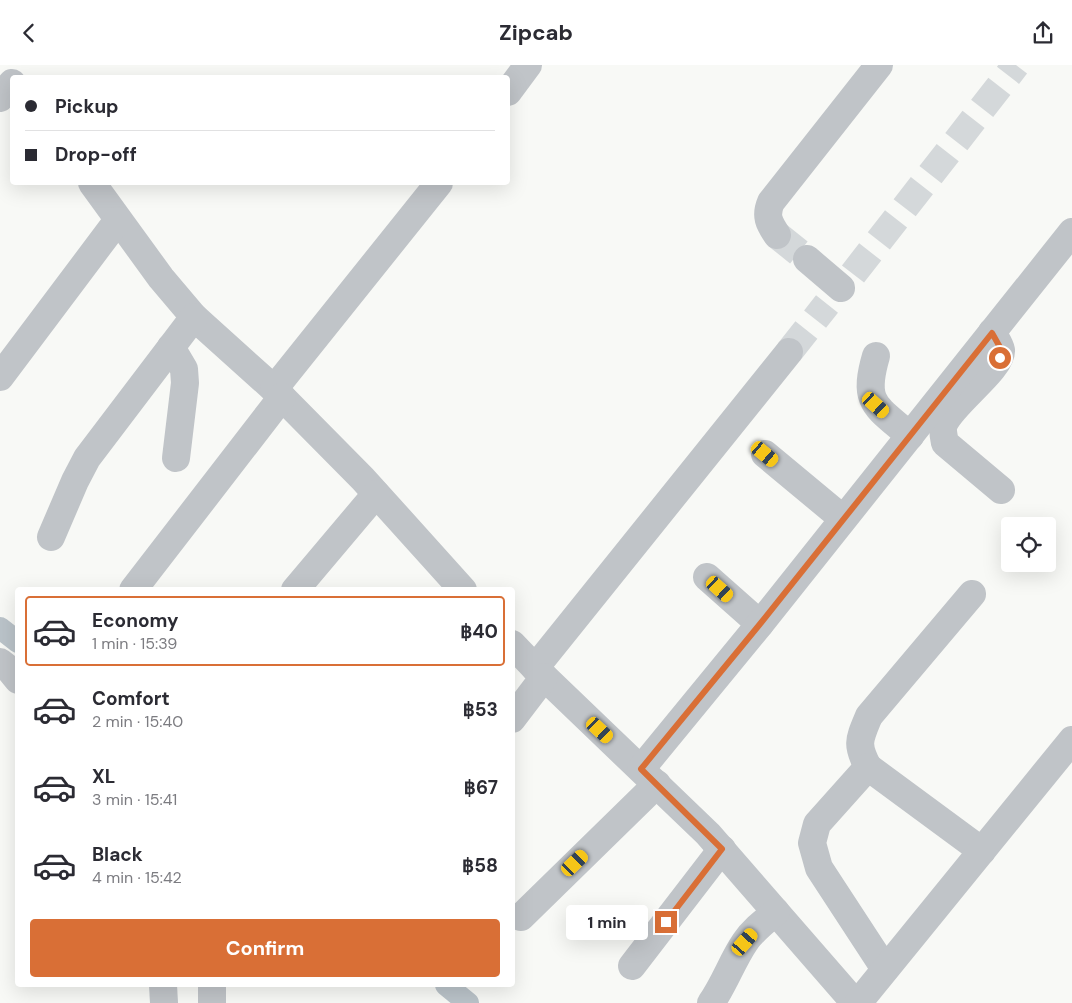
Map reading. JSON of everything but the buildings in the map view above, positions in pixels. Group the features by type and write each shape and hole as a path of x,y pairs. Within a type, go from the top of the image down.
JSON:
{"street":[{"path":"510,89 528,65"},
{"path":"777,235 768,222 766,212 770,202 879,65"},
{"path":"0,98 10,83"},
{"path":"93,185 161,278 194,317 278,393 376,494 458,587"},
{"path":"135,587 278,393 437,185"},
{"path":"0,377 118,220"},
{"path":"521,917 649,776 760,624 842,518 1072,232"},
{"path":"808,259 841,289"},
{"path":"51,537 86,459 194,317"},
{"path":"992,333 1001,349 1000,358 992,369 957,405 943,425 945,443 1001,490"},
{"path":"171,347 184,369 185,383 176,459"},
{"path":"515,714 540,673 788,352"},
{"path":"876,356 869,386 876,405 910,435"},
{"path":"765,454 842,518"},
{"path":"298,587 376,494"},
{"path":"708,577 760,624"},
{"path":"972,594 869,716 861,736 860,752 868,767 982,851"},
{"path":"515,646 540,673 649,776 722,849 857,1003 1072,740"},
{"path":"0,662 15,676"},
{"path":"868,767 817,824 812,843 819,868 886,969"},
{"path":"632,965 722,849"},
{"path":"711,1003 726,981 745,942 757,928 776,912"},
{"path":"163,987 164,1003"},
{"path":"212,987 212,1003"}],"waterway":[{"path":"0,628 15,640"},
{"path":"448,987 468,1003"}],"tunnel":[{"path":"853,274 1016,65"},
{"path":"777,235 807,259"},
{"path":"789,352 827,304"}],"route":[{"path":"666,922 722,849 641,769 760,624 842,518 992,333 1001,349 1000,358"}]}
